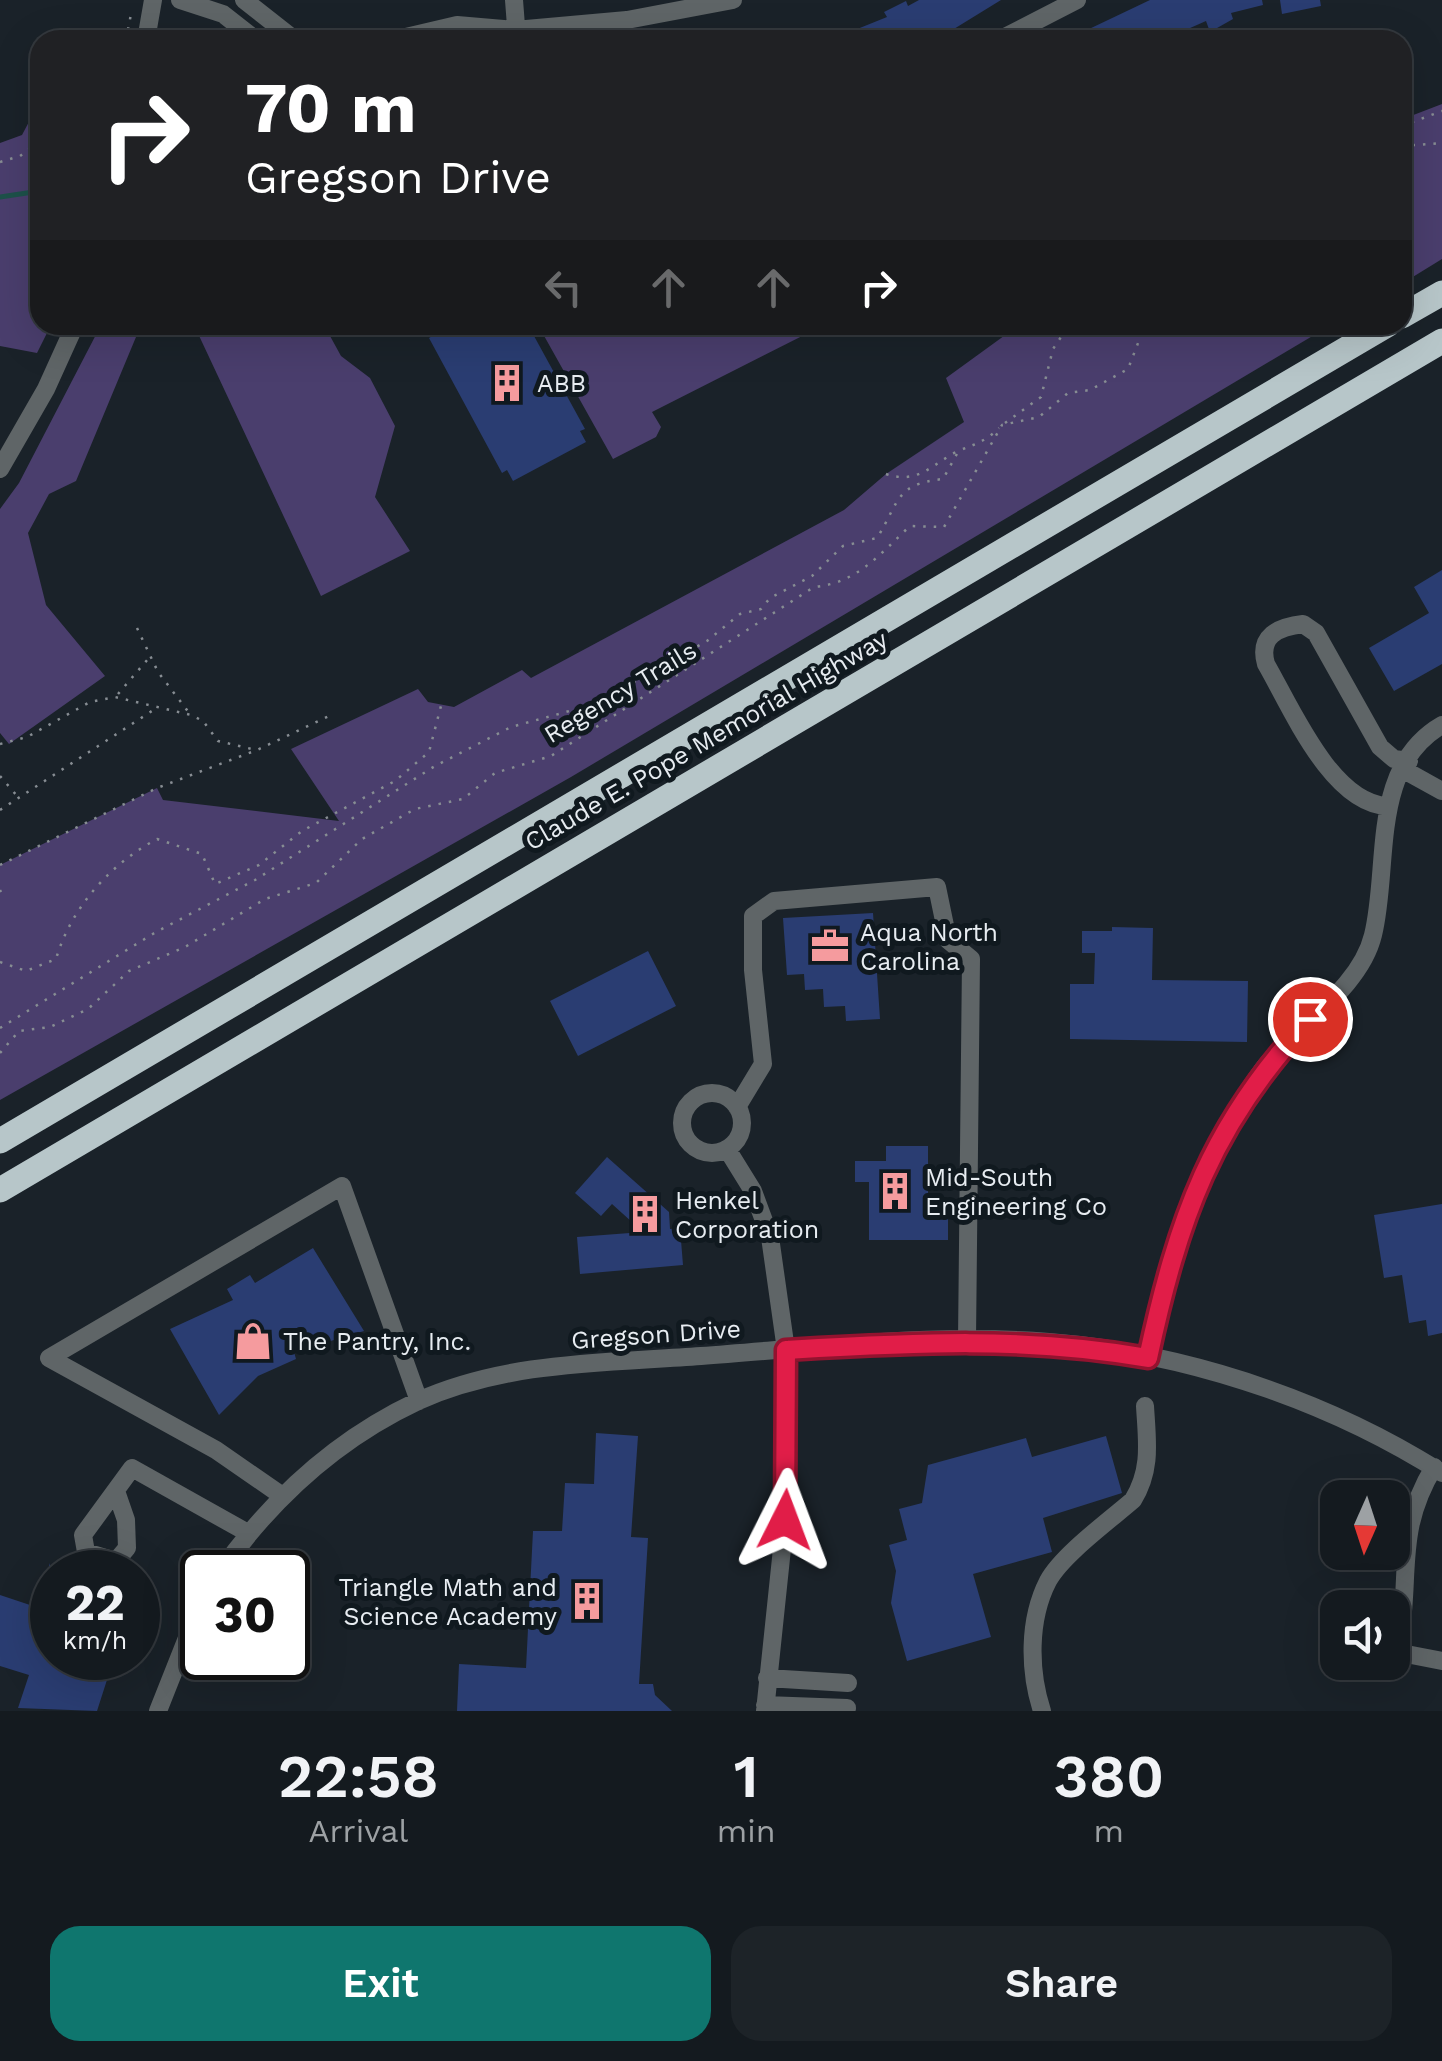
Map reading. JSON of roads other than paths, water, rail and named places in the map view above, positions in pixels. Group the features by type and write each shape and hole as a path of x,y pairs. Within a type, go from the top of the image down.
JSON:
{"highway":[{"path":"1412,310 1442,293"},
{"name":"Claude E. Pope Memorial Highway","path":"0,1141 1370,335"},
{"name":"Claude E. Pope Memorial Highway","path":"0,1190 1442,341"}],"street":[{"path":"148,30 154,0"},
{"path":"180,0 223,14 243,30"},
{"path":"244,0 281,30"},
{"path":"514,0 516,30"},
{"path":"542,30 666,6 733,0"},
{"path":"1018,30 1077,0"},
{"path":"436,30 490,24 504,30"},
{"path":"3,462 46,389 70,335"},
{"path":"1387,806 1375,805 1346,788 1327,768 1266,664 1262,652 1267,637 1283,626 1303,624 1316,633 1380,748 1442,791"},
{"path":"1148,1358 1186,1212 1222,1133 1264,1068 1367,952 1380,901 1387,806 1406,765 1442,725"},
{"path":"728,1149 740,1134 737,1107 763,1064 753,970 753,916 774,900 937,887 948,940 971,958 967,1340"},
{"path":"728,1149 698,1149 684,1134 683,1114 704,1094 723,1095 737,1107"},
{"path":"728,1149 752,1191 770,1236 786,1350 785,1520 765,1708 847,1708"},
{"path":"281,1495 216,1450 50,1358 342,1186 419,1401"},
{"name":"Gregson Drive","path":"236,1550 281,1495 326,1456 419,1401 463,1384 532,1369 786,1350 967,1340 1080,1345 1240,1380 1312,1407 1438,1470"},
{"path":"1042,1711 1032,1679 1035,1627 1049,1579 1134,1500 1143,1484 1149,1461 1145,1406"},
{"path":"117,1494 132,1468 248,1533"},
{"path":"1438,1470 1406,1532 1403,1628 1396,1652 1442,1661"},
{"path":"158,1711 180,1656"},
{"path":"766,1678 848,1683"}],"waterway":[{"path":"0,197 30,192"}],"place":[{"name":"ABB","path":"507,383"},
{"name":"Aqua North Carolina","path":"830,946"},
{"name":"Mid-South Engineering Co","path":"895,1191"},
{"name":"Henkel Corporation","path":"645,1214"},
{"name":"The Pantry, Inc.","path":"253,1341"},
{"name":"Triangle Math and Science Academy","path":"587,1601"}]}
